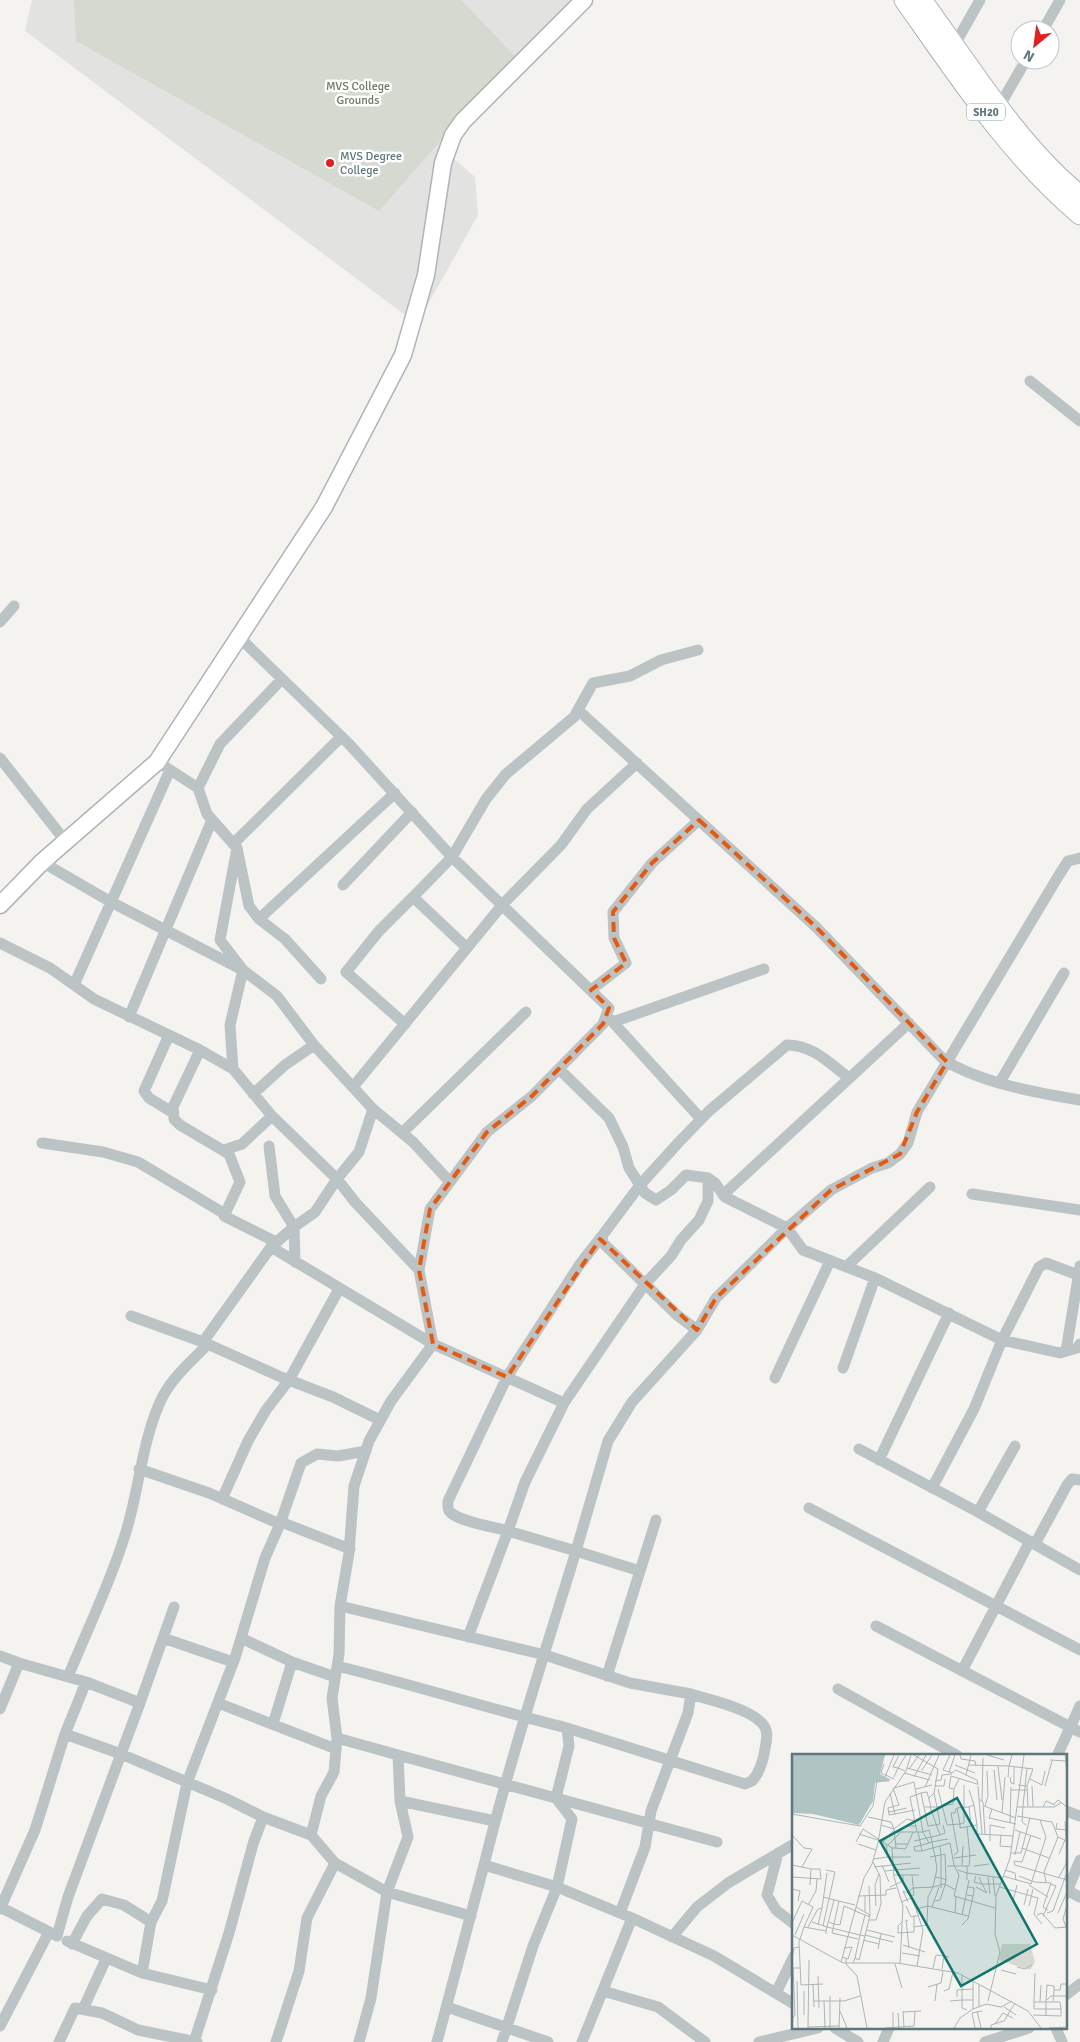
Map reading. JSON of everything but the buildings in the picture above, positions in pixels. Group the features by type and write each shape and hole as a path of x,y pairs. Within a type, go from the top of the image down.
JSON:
{"main road":[{"name":"SH20","path":"904,0 996,113 1075,195 1080,215"},
{"name":"SH20","path":"922,0 955,44 996,113"}],"street":[{"path":"74,985 111,902 164,766 239,637 324,508 403,355 426,275 441,174 453,136 463,121 584,0"},
{"path":"955,44 980,0"},
{"path":"1049,20 1060,0"},
{"path":"996,113 1020,70"},
{"path":"1030,381 1080,421"},
{"path":"0,622 14,606"},
{"path":"239,637 341,737 395,793 452,857 609,1008 610,1019 701,1119"},
{"path":"405,1024 346,972 378,931 452,857 486,799 506,774 574,717 593,683 630,676 661,660 698,650"},
{"path":"198,788 220,744 282,679"},
{"path":"578,710 816,927 947,1062 959,1069 1000,1082 1080,1100"},
{"path":"243,970 220,940 226,919 235,846 341,737"},
{"path":"0,758 66,842"},
{"path":"353,1087 503,904 561,845 586,810 637,763"},
{"path":"164,766 198,788 207,814 235,846 249,906 259,919 285,939 321,979"},
{"path":"0,905 42,862 164,766"},
{"path":"259,919 395,793"},
{"path":"343,885 412,812"},
{"path":"129,1017 164,929 212,820"},
{"path":"591,990 626,963 614,938 613,912 652,863 699,820"},
{"path":"436,2042 471,1916 504,1782 608,1441 632,1402 697,1330 716,1298 787,1228 831,1190 872,1168 888,1163 900,1154 908,1143 918,1112 1059,875 1068,861 1080,858"},
{"path":"42,862 111,902 243,970 278,996 314,1045 373,1110 402,1133 450,1182"},
{"path":"413,897 467,948"},
{"path":"0,943 50,968 94,999 200,1050 233,1069 272,1116 337,1179 355,1202 420,1270"},
{"path":"311,1835 320,1796 334,1772 337,1744 332,1698 336,1672 340,1606 350,1549 354,1486 366,1451 380,1420 391,1401 433,1344 420,1270 430,1209 487,1132 532,1096 603,1024 610,1019 764,969"},
{"path":"233,1069 230,1025 243,970"},
{"path":"1000,1082 1064,973"},
{"path":"402,1133 526,1012"},
{"path":"723,1194 909,1022"},
{"path":"169,1035 144,1091 149,1098 172,1112"},
{"path":"253,1094 285,1065 314,1045"},
{"path":"640,1571 508,1530 459,1518 448,1508 448,1501 507,1377 580,1264 640,1185 701,1119 787,1045 801,1045 815,1052 849,1078"},
{"path":"200,1050 172,1112 174,1119 180,1126 229,1154"},
{"path":"559,1069 609,1118 623,1148 629,1168 645,1193 656,1200 671,1190 686,1175 708,1178 715,1182 723,1194 787,1228 803,1250 875,1278 1002,1340 1060,1353 1076,1348 1079,1271 1042,1263 1002,1340 974,1409 932,1488"},
{"path":"68,1677 114,1569 129,1523 139,1469 160,1402 178,1373 206,1343 273,1244 315,1212 337,1179 359,1152 373,1110"},
{"path":"225,1214 240,1182 228,1149 242,1144 272,1116"},
{"path":"42,1143 103,1152 138,1162 225,1214 224,1216 273,1244 295,1262 433,1344 564,1403"},
{"path":"269,1146 275,1196 294,1227 295,1262"},
{"path":"468,1637 525,1482 564,1403 645,1284 671,1256 681,1240 699,1220 708,1201 708,1178"},
{"path":"846,1267 930,1187"},
{"path":"972,1194 1080,1210"},
{"path":"602,1236 603,1243 677,1315 697,1330"},
{"path":"775,1378 830,1261"},
{"path":"843,1368 875,1278"},
{"path":"222,1499 248,1441 266,1410 289,1380 339,1289"},
{"path":"879,1460 949,1313"},
{"path":"131,1316 206,1343 289,1380 333,1397 380,1420"},
{"path":"978,1512 1015,1446"},
{"path":"859,1449 978,1512 1080,1570"},
{"path":"142,1973 151,1922 162,1901 187,1783 234,1662 265,1558 281,1523 302,1463 317,1454 338,1456 366,1451"},
{"path":"139,1469 350,1549"},
{"path":"962,1671 997,1605 1067,1485 1072,1479 1080,1480"},
{"path":"810,1508 1080,1650"},
{"path":"607,1676 656,1520"},
{"path":"241,1638 292,1662 336,1672 407,1683 525,1718 566,1728 745,1784 752,1781 763,1761 766,1737 761,1722 752,1714 691,1694 630,1683 544,1655 340,1606"},
{"path":"0,2026 53,1934 174,1607"},
{"path":"876,1626 1075,1730"},
{"path":"163,1638 234,1662"},
{"path":"0,1656 86,1682 140,1703"},
{"path":"273,1724 292,1662"},
{"path":"0,1709 18,1663"},
{"path":"86,1682 65,1734 35,1830 1,1908 72,1944 142,1973 212,1990"},
{"path":"838,1689 954,1754"},
{"path":"620,1913 645,1847 649,1824 669,1761 688,1713 691,1694"},
{"path":"218,1703 273,1724 337,1744 398,1754 717,1842"},
{"path":"1059,1754 1075,1730 1080,1706"},
{"path":"556,1798 568,1746 566,1728"},
{"path":"65,1734 121,1754 227,1799 264,1817 311,1835 335,1863 387,1892 471,1916"},
{"path":"359,2042 371,1998 387,1892 408,1837 400,1800 398,1754"},
{"path":"502,2042 533,1946 557,1887 572,1819 556,1798"},
{"path":"400,1800 495,1821"},
{"path":"1068,1812 1080,1816"},
{"path":"59,2042 75,2008 102,2013 138,2030 195,2041 212,1990 253,1844 264,1817"},
{"path":"672,1937 697,1907 728,1884 792,1845"},
{"path":"778,1853 767,1895 776,1910 792,1922"},
{"path":"1068,1890 1080,1860"},
{"path":"276,2042 300,1970 307,1918 335,1863"},
{"path":"484,1865 557,1887 632,1918 714,1956 792,2003"},
{"path":"1068,1892 1080,1897"},
{"path":"72,1944 87,1916 102,1899 124,1905 151,1922"},
{"path":"582,2042 632,1918"},
{"path":"83,2009 106,1959"},
{"path":"776,1993 792,1960"},
{"path":"1068,1993 1080,1984"},
{"path":"603,1991 658,2007 705,2042"},
{"path":"446,2006 548,2042"},
{"path":"759,2042 810,2030"},
{"path":"838,2030 858,2042"},
{"path":"883,2042 888,2030"},
{"path":"989,2037 1020,2030"},
{"path":"1057,2030 1062,2042"}],"highlighted area":[{"path":"699,820 816,927 947,1062 917,1112 900,1154 831,1190 716,1298 697,1330 600,1239 507,1377 433,1344 419,1270 430,1209 487,1132 532,1096 603,1024 609,1008 591,990 626,963 614,938 613,912 652,863"}],"shaded area":[{"name":"MVS College Grounds","path":"32,0 578,0 444,150 475,177 478,215 417,324 25,31"}],"green space":[{"name":"MVS College Grounds","path":"74,0 461,0 515,56 379,211 76,41"}],"place":[{"name":"MVS Degree College","path":"330,163"}]}
